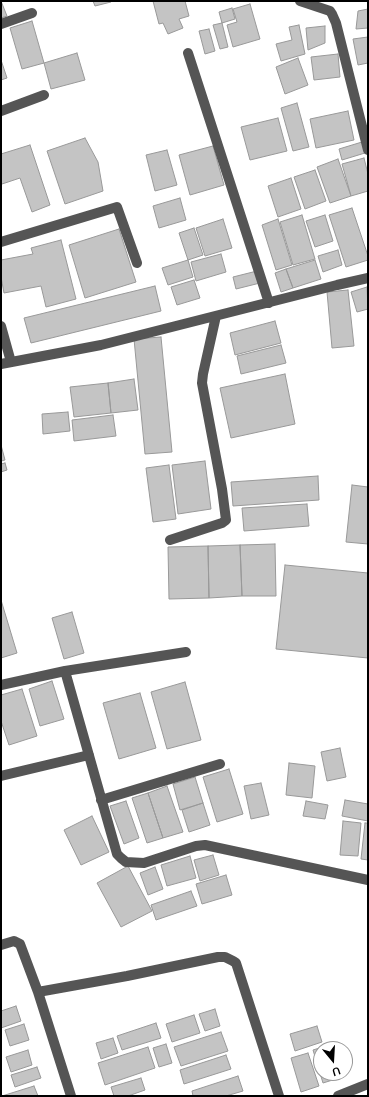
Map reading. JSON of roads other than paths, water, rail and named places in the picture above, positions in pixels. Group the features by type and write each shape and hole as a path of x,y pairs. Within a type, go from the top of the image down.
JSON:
{"street":[{"path":"300,1 330,11 334,19 368,150"},
{"path":"1,24 32,13"},
{"path":"188,53 269,303"},
{"path":"1,111 44,95"},
{"path":"1,242 117,207 137,263"},
{"path":"1,326 6,363 102,345 338,284 368,278"},
{"path":"170,540 222,523 226,520 222,489 202,383 216,316"},
{"path":"1,685 66,671 186,652"},
{"path":"66,671 117,854 126,862 144,863 196,846 205,845 368,880"},
{"path":"1,776 89,755"},
{"path":"101,800 220,764"},
{"path":"1,945 14,941 20,944 38,992 71,1096"},
{"path":"38,992 127,976 218,957 230,959 236,963 279,1096"},
{"path":"338,1096 368,1084"}]}
